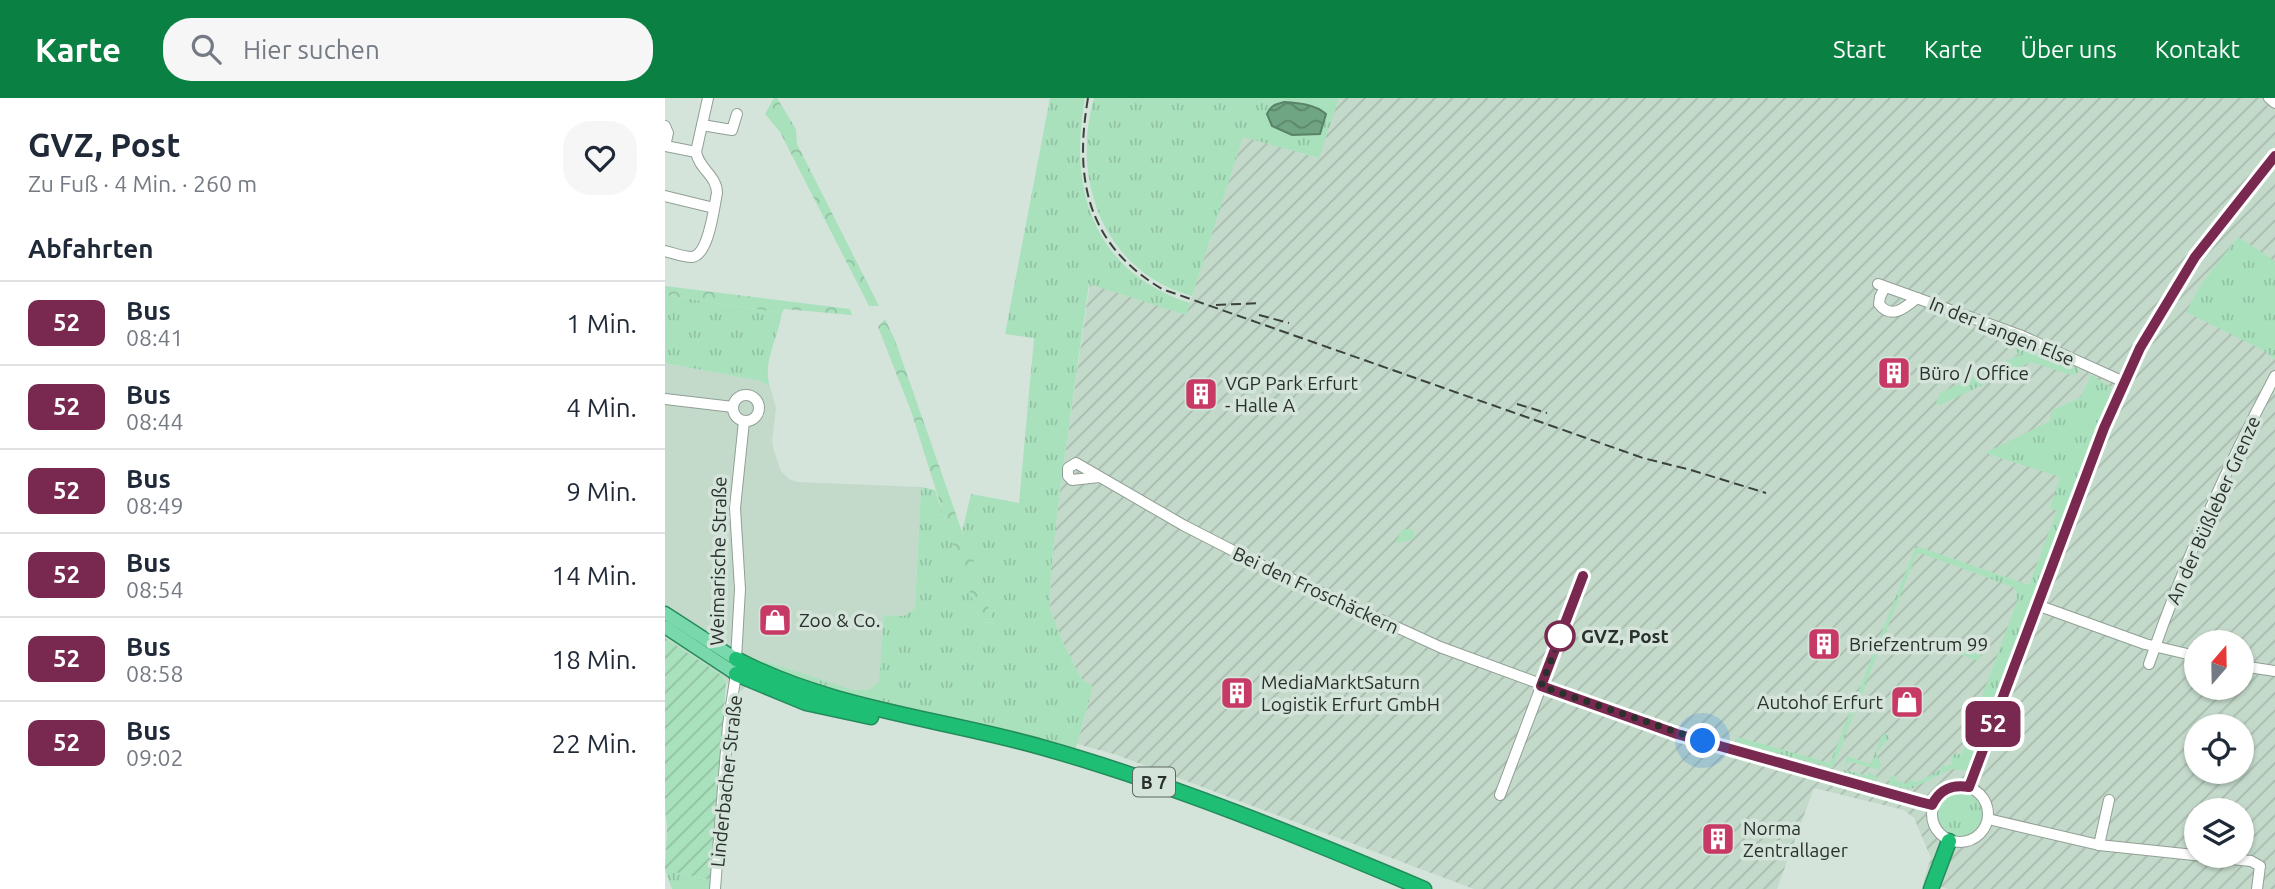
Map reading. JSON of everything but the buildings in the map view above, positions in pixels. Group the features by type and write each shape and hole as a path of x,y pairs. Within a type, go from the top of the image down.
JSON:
{"highway":[{"name":"Weimarische Straße","path":"736,666 806,703 868,711"},
{"name":"B 7","path":"868,711 1104,774 1218,815 1400,889"},
{"name":"B 7","path":"868,711 981,731 1105,766 1231,811 1424,889"},
{"path":"1931,889 1949,841"}],"main road":[{"name":"Weimarische Straße","path":"665,613 736,666"},
{"name":"Weimarische Straße","path":"665,628 736,666"}],"street":[{"path":"665,251 691,257 699,254 705,246 717,185 697,160 696,152 708,98"},
{"path":"2269,98 2275,103"},
{"path":"702,125 729,131 734,127 737,114"},
{"path":"665,127 668,133 665,146 696,152"},
{"path":"1969,787 2104,428 2124,382 2163,308 2195,257 2275,156"},
{"path":"665,197 714,208"},
{"name":"In der Langen Else","path":"1917,298 1905,309 1894,313 1888,312 1879,304 1882,286 1917,298 2022,336 2124,382"},
{"name":"An der Büßleber Grenze","path":"2149,664 2223,480 2275,376"},
{"name":"Weimarische Straße","path":"733,407 736,400 744,396 755,400 758,408 756,416 744,421 735,509 740,589 736,666"},
{"path":"665,399 733,407 737,418 744,421"},
{"name":"Bei den Froschäckern","path":"1099,477 1183,525 1336,601 1440,648 1677,734 1932,805"},
{"path":"1500,795 1583,576"},
{"path":"2037,605 2155,646 2184,653"},
{"name":"Linderbacher Straße","path":"715,889 728,725 736,666"},
{"path":"2254,668 2275,671"},
{"path":"1951,787 1969,787 1985,800 1988,819 1985,827 1974,839 1957,843 1949,841 1936,831 1932,823 1932,805 1943,791 1951,787"},
{"path":"2099,845 2109,800"},
{"path":"1988,819 2099,845 2251,861 2260,866 2261,870 2257,889"}],"shaded area":[{"path":"1339,98 2275,98 2275,889 1948,889 1923,882 1931,858 1914,818 1904,810 1814,788 1777,889 1474,889 1117,755 1077,744 1093,687 1081,679 1050,609 1051,569 1090,283 1186,315 1243,136 1318,158"},
{"path":"665,363 761,381 770,387 776,408 772,441 774,451 781,471 789,479 797,482 921,487 915,608 904,616 884,615 880,682 868,690 861,692 838,686 761,660 750,685 742,691 726,683 723,676 665,638"}],"green space":[{"path":"774,98 777,98 796,129 797,144 879,306 869,306 780,132 765,114"},
{"path":"1050,98 1085,98 1081,165 1085,196 1095,224 1110,249 1131,271 1157,289 1190,303 1186,315 1089,284 1051,569 1050,609 1081,678 1093,687 1075,751 978,724 860,700 759,664 761,660 853,690 868,690 879,682 884,615 904,616 915,608 921,487 935,490 981,622 994,623 962,532 971,494 1019,503 1034,338 1005,334"},
{"path":"1094,98 1339,98 1319,158 1243,137 1192,296 1162,284 1137,267 1116,245 1101,219 1092,191 1087,160 1088,129"},
{"path":"2238,237 2275,261 2275,359 2263,350 2186,312 2202,283"},
{"path":"665,286 850,309 852,315 784,309 782,313 665,295"},
{"path":"665,295 782,313 769,360 770,387 761,381 665,363"},
{"path":"885,319 895,340 994,623 981,622 959,563 911,411 878,327"},
{"path":"2021,343 2079,369 2077,374 2071,375 2031,362 1940,405 1936,403 1940,393 2019,355 2016,350"},
{"path":"2091,375 2111,387 2108,400 2111,401 1969,771 1951,769 1911,789 1890,785 1889,779 1893,775 1896,776 1895,780 1907,784 1909,780 1917,782 1940,770 1943,763 1946,767 1953,763 1951,759 1955,753 1961,755 1966,743 1960,740 1968,734 2018,599 2017,593 2013,587 1920,553 1916,555 1833,768 1736,742 1737,737 1830,763 1916,546 2029,585 2057,511 2050,508 2060,477 1985,453 2050,421 2051,411 2081,397"},
{"path":"1403,529 1413,530 1415,537 1395,543"},
{"path":"665,638 723,676 726,683 711,880 665,870"},
{"path":"1952,645 1981,655 1978,661 1950,651"},
{"path":"1886,733 1889,738 1876,753 1881,765 1879,770 1848,761 1845,770 1868,776 1869,772 1877,777 1877,781 1844,772 1847,756 1871,764 1881,737"},
{"path":"1959,791 1975,798 1982,814 1975,830 1959,837 1943,830 1936,814 1943,798"},
{"path":"665,870 711,880 710,889 672,889"}],"water":[{"path":"1284,102 1312,106 1326,114 1320,134 1292,135 1272,126 1267,114 1274,105"}],"railway":[{"path":"1088,98 1083,156 1085,183 1092,207 1102,230 1117,252 1162,289 1643,458 1766,493"},
{"path":"1216,305 1261,303"},
{"path":"1259,315 1289,323"},
{"path":"1517,404 1547,413"}],"bus line":[{"name":"52","path":"1583,576 1541,686 1677,734 1932,805 1943,791 1951,787 1969,787 2104,428 2140,348 2195,257 2275,156"}],"place":[{"name":"Büro / Office","path":"1894,373"},
{"name":"VGP Park Erfurt - Halle A","path":"1201,394"},
{"name":"Zoo & Co.","path":"775,620"},
{"name":"GVZ, Post","path":"1560,636"},
{"name":"Briefzentrum 99","path":"1824,644"},
{"name":"MediaMarktSaturn Logistik Erfurt GmbH","path":"1237,693"},
{"name":"Autohof Erfurt","path":"1907,702"},
{"name":"Norma Zentrallager","path":"1718,839"}],"route":[{"path":"1560,636 1565,625 1541,686 1703,741"}]}
